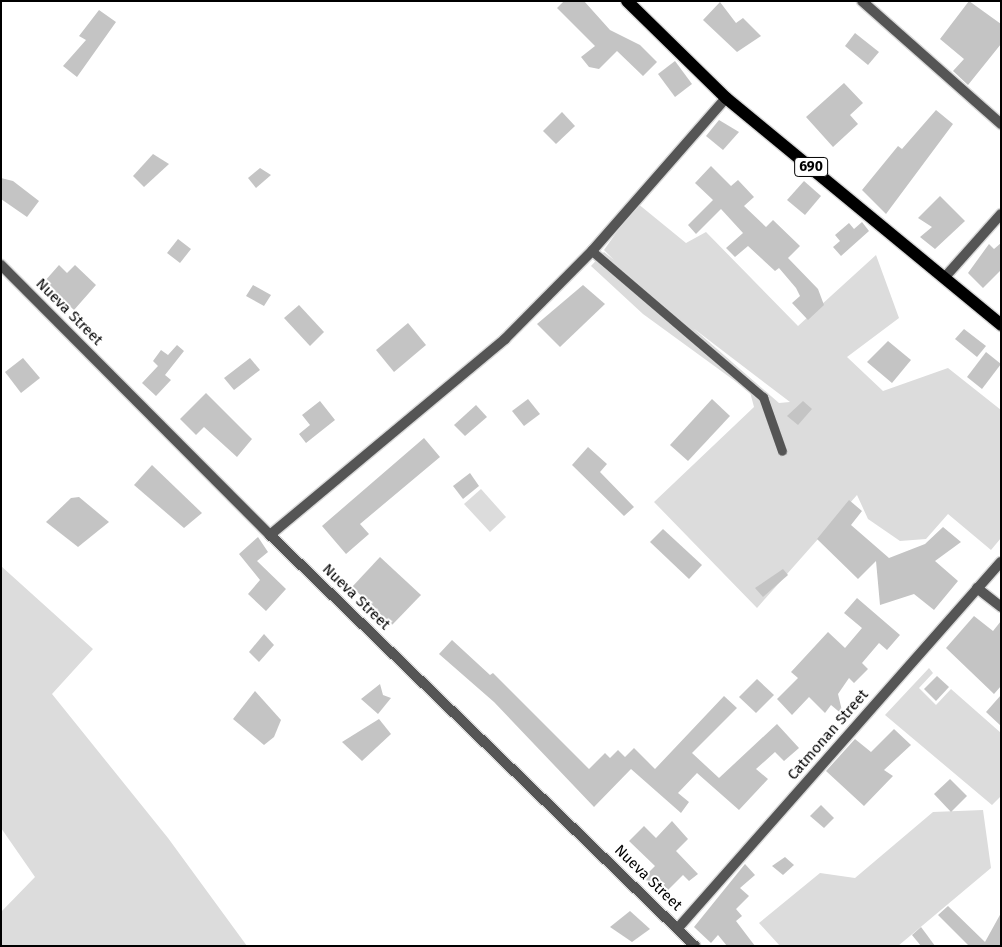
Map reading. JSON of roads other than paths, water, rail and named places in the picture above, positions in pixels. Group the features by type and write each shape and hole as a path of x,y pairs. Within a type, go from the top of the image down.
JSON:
{"main road":[{"name":"690","path":"627,1 726,98 1001,325"}],"street":[{"path":"862,1 1001,124"},
{"path":"270,535 505,340 592,250 726,98"},
{"path":"945,277 1001,214"},
{"name":"Nueva Street","path":"1,265 270,535 695,946"},
{"name":"Catmonan Street","path":"678,928 1001,562"},
{"path":"977,588 1001,607"}],"lane":[{"path":"592,250 763,396 782,451"}]}
